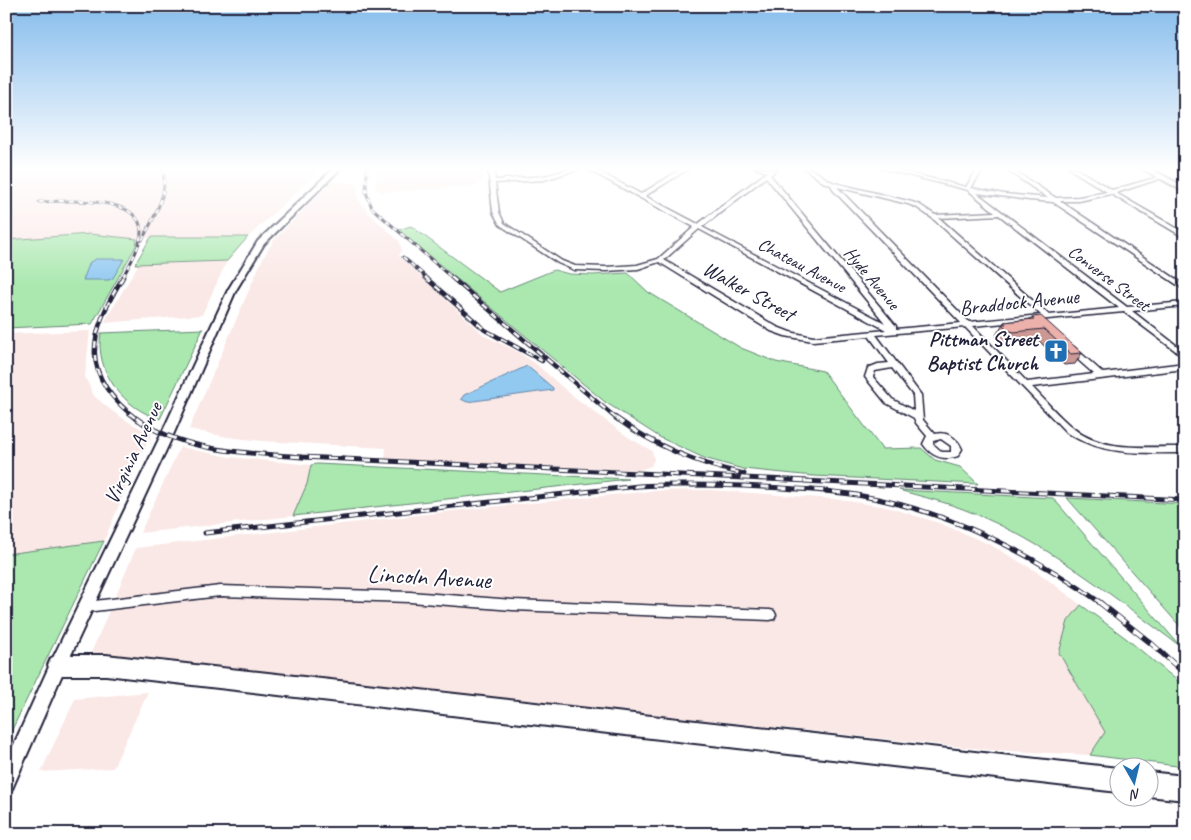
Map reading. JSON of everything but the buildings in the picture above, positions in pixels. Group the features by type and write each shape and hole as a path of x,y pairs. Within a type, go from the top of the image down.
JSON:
{"highway":[{"path":"58,665 106,665 1108,779"},
{"path":"1158,785 1185,788"}],"main road":[{"name":"Virginia Avenue","path":"9,777 58,665 167,435 232,290 261,243 298,207"}],"street":[{"path":"496,207 498,220 560,262 574,268 638,267 660,260 724,207"},
{"name":"Chateau Avenue","path":"662,207 896,332"},
{"name":"Hyde Avenue","path":"799,207 896,332"},
{"path":"853,207 1070,431 1082,440 1116,448 1185,450"},
{"path":"920,207 934,217 1046,321"},
{"name":"Converse Street","path":"992,207 1185,356"},
{"path":"1065,207 1185,288"},
{"path":"1137,207 1185,236"},
{"path":"934,217 999,213"},
{"name":"Walker Street","path":"660,260 774,329 788,334 812,339 916,330"},
{"name":"Braddock Avenue","path":"916,330 1037,318 1046,321 1185,304"},
{"path":"871,334 917,394 917,416 922,426 932,437"},
{"path":"1066,344 1101,376"},
{"path":"895,366 874,368 871,370 869,377 889,401 917,416"},
{"path":"1025,385 1185,366"},
{"name":"Lincoln Avenue","path":"86,607 220,591 410,597 513,605 770,616"}],"shaded area":[{"path":"6,207 280,207 248,237 226,263 202,315 104,323 138,265 135,264 151,237 137,239 90,234 6,240"},
{"path":"306,207 365,207 399,241 402,250 399,256 485,336 518,352 535,363 568,392 628,437 652,451 654,459 651,466 640,470 385,459 386,448 263,441 227,437 189,429 262,260 274,240"},
{"path":"90,331 85,377 94,396 112,411 152,434 137,462 104,541 6,554 6,334"},
{"path":"180,447 229,457 311,465 307,484 293,516 140,533"},
{"path":"710,490 834,499 887,507 939,523 989,544 1039,573 1081,605 1068,621 1084,697 1106,733 1090,755 991,750 205,667 91,653 136,548 461,510 653,491"},
{"path":"148,692 113,768 41,772 75,699"}],"green space":[{"path":"411,226 500,292 554,270 569,274 592,275 628,273 648,292 741,348 776,362 823,371 882,449 921,448 935,460 960,467 978,484 814,476 743,469 704,458 661,438 605,402 398,230"},
{"path":"90,234 137,239 136,246 92,324 6,328 6,240"},
{"path":"151,237 248,237 227,261 135,264"},
{"path":"203,329 160,419 135,407 114,386 107,374 102,361 101,333"},
{"path":"311,465 628,479 293,516 307,484"},
{"path":"899,490 1053,498 1180,646 1104,590 1025,538 960,508"},
{"path":"1067,498 1185,504 1185,632"},
{"path":"104,541 6,742 6,554"},
{"path":"1081,605 1127,639 1185,687 1185,767 1158,764 1158,758 1114,758 1090,755 1105,732 1059,653 1068,621"}],"water":[{"path":"96,259 124,259 113,278 109,280 83,280 90,262"},
{"path":"527,366 553,390 467,402 461,399 464,395"}],"railway":[{"path":"118,207 128,211 138,220 141,232 137,250 122,278"},
{"path":"142,240 158,207"},
{"path":"372,207 452,278"},
{"path":"403,257 427,278"},
{"path":"123,277 102,317 95,353 98,370 105,387 138,420"},
{"path":"425,277 485,330 542,361"},
{"path":"451,277 618,420"},
{"path":"136,418 173,438 216,449 238,452 302,457 809,481"},
{"path":"616,418 646,437 677,453 710,465 744,474"},
{"path":"804,481 1185,500"},
{"path":"205,533 639,486 718,485 815,490 857,495 890,502 954,522 985,535 1045,566 1101,603"},
{"path":"1099,602 1152,644 1185,674"}],"place":[{"name":"Pittman Street Baptist Church","path":"1056,351"}]}
